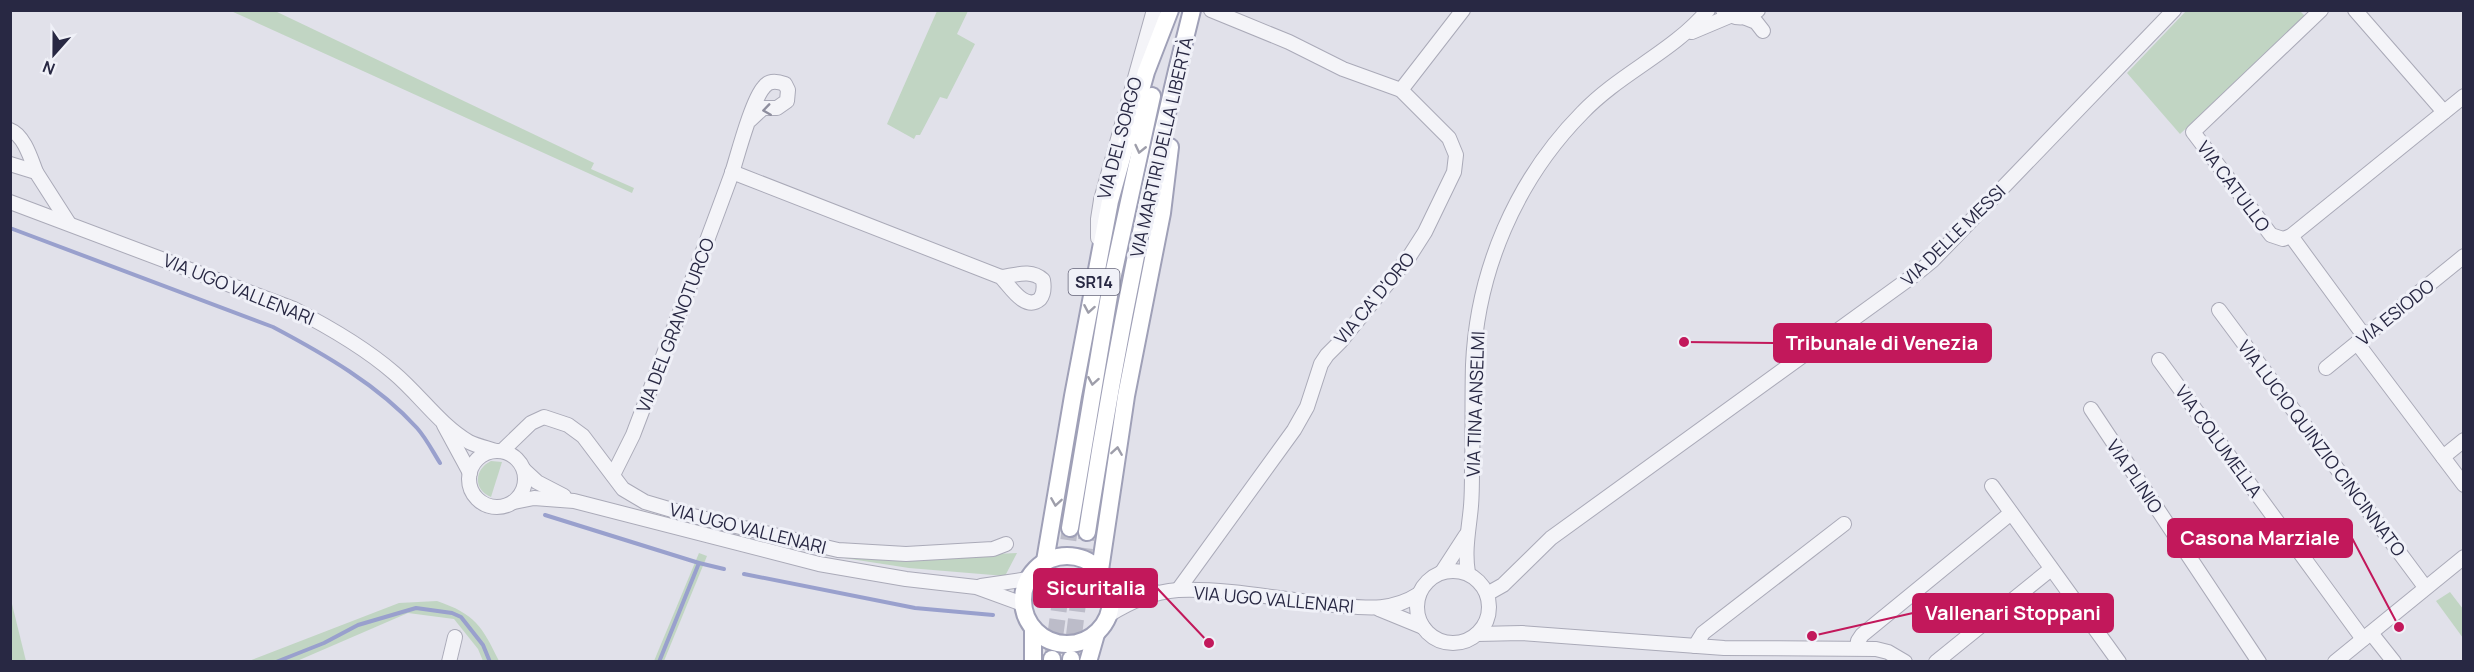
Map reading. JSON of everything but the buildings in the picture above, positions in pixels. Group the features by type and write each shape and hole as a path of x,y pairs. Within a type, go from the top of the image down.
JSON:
{"main road":[{"name":"SR14","path":"1046,561 1099,256 1116,179 1136,116 1146,72 1172,10"},
{"name":"VIA MARTIRI DELLA LIBERTÀ","path":"1070,528 1111,284 1172,10"},
{"name":"VIA MARTIRI DELLA LIBERTÀ","path":"1087,532 1123,313 1192,10"},
{"name":"SR14","path":"1102,572 1108,509 1126,396 1162,213 1167,159 1174,128 1180,57"},
{"path":"1088,662 1096,634 1109,615 1112,601 1110,586 1102,572 1088,561 1074,556 1059,556 1035,569 1023,591 1026,617 1033,629 1043,638 1063,644 1084,642 1096,634"},
{"path":"1033,629 1033,662"}],"street":[{"path":"1211,10 1288,42 1343,69 1401,90 1463,10"},
{"path":"1687,33 1708,10"},
{"path":"1687,33 1726,13 1752,14 1756,22 1766,29 1763,10"},
{"name":"VIA DELLE MESSI","path":"1485,589 1506,580 1551,538 1871,308 1925,266 2174,10"},
{"name":"VIA CATULLO","path":"2321,10 2193,132 2266,230 2277,238 2291,236 2463,96"},
{"path":"2355,10 2444,112"},
{"name":"VIA DEL SORGO","path":"1099,256 1098,219 1101,200 1151,14"},
{"name":"VIA TINA ANSELMI","path":"1468,573 1466,558 1471,507 1473,364 1487,274 1503,230 1530,177 1582,112 1604,92 1687,33"},
{"name":"VIA CA' D'ORO","path":"1175,591 1294,430 1307,408 1317,376 1327,355 1341,341 1418,244 1451,180 1456,163 1454,147 1449,138 1401,90"},
{"name":"VIA DEL GRANOTURCO","path":"613,475 633,435 750,120"},
{"path":"10,130 16,132 36,172 68,222"},
{"path":"10,164 36,172"},
{"path":"732,172 1001,277"},
{"name":"VIA UGO VALLENARI","path":"10,202 261,295 325,325 384,365 442,420 470,442 516,457 522,467 547,488 574,501"},
{"path":"2291,236 2463,485"},
{"name":"VIA ESIODO","path":"2326,368 2463,256"},
{"name":"VIA LUCIO QUINZIO CINCINNATO","path":"2219,310 2425,587"},
{"name":"VIA COLUMELLA","path":"2159,360 2367,636 2394,662"},
{"name":"VIA PLINIO","path":"2091,410 2259,662"},
{"name":"VIA UGO VALLENARI","path":"527,426 544,417 568,425 583,436 623,489 645,502 689,515 838,550 906,554 993,549 1006,544"},
{"name":"VIA UGO VALLENARI","path":"442,420 470,473 471,489 482,502 495,507 534,498 574,501 819,564 906,579 976,587 1023,604"},
{"path":"470,473 477,459 499,451 527,426"},
{"path":"514,502 525,486 520,447 527,426"},
{"path":"2443,457 2463,440"},
{"path":"1992,486 2119,662"},
{"path":"1857,648 1862,636 2011,513"},
{"path":"1695,646 1703,633 1844,524"},
{"name":"VIA TINA ANSELMI","path":"1442,572 1467,533"},
{"path":"2336,662 2463,556"},
{"path":"1936,662 2051,569"},
{"path":"1450,570 1468,573 1485,589 1489,613 1485,624 1477,634 1462,642 1451,643 1430,635 1417,616 1419,594 1424,585 1442,572 1450,570"},
{"name":"VIA UGO VALLENARI","path":"1102,572 1121,586 1133,590 1233,593 1377,609 1423,627"},
{"name":"VIA UGO VALLENARI","path":"976,587 1028,579"},
{"path":"1109,615 1131,602 1175,591"},
{"name":"VIA UGO VALLENARI","path":"1377,609 1404,604 1419,594"},
{"path":"1489,613 1501,624 1522,633"},
{"path":"1477,634 1522,633 1695,646 1857,648 1888,651 1905,662"},
{"path":"449,662 455,637"}],"green space":[{"path":"2299,10 2305,16 2180,134 2127,73 2186,11"},
{"path":"231,11 275,11 594,163 591,169 634,188 632,193"},
{"path":"937,11 968,11 957,34 975,44 947,99 940,97 920,135 916,135 914,139 887,124"},
{"path":"491,461 502,462 491,497 481,490 478,479 481,469"},
{"path":"824,552 907,558 1017,553 1005,576 909,568 818,554"},
{"path":"699,553 707,556 664,661 654,661"},
{"path":"2450,592 2463,609 2463,638 2436,601"},
{"path":"11,600 26,661 11,661"},
{"path":"437,601 469,616 482,630 499,661 483,661 478,649 454,619 408,613 297,661 249,661 399,603"}],"waterway":[{"path":"10,228 273,327 292,337 331,359 368,384 402,412 417,428 440,463"},
{"path":"545,515 724,569"},
{"path":"659,662 699,563"},
{"path":"744,574 915,608 993,615"},
{"path":"276,662 324,643 358,625 416,608 452,613 461,617 483,645 490,662"}],"tunnel":[{"path":"1052,659 1070,528"},
{"path":"1071,659 1087,532"}],"place":[{"name":"Tribunale di Venezia","path":"1684,342"},
{"name":"Casona Marziale","path":"2399,627"},
{"name":"Vallenari Stoppani","path":"1812,636"},
{"name":"Sicuritalia","path":"1209,643"}]}
